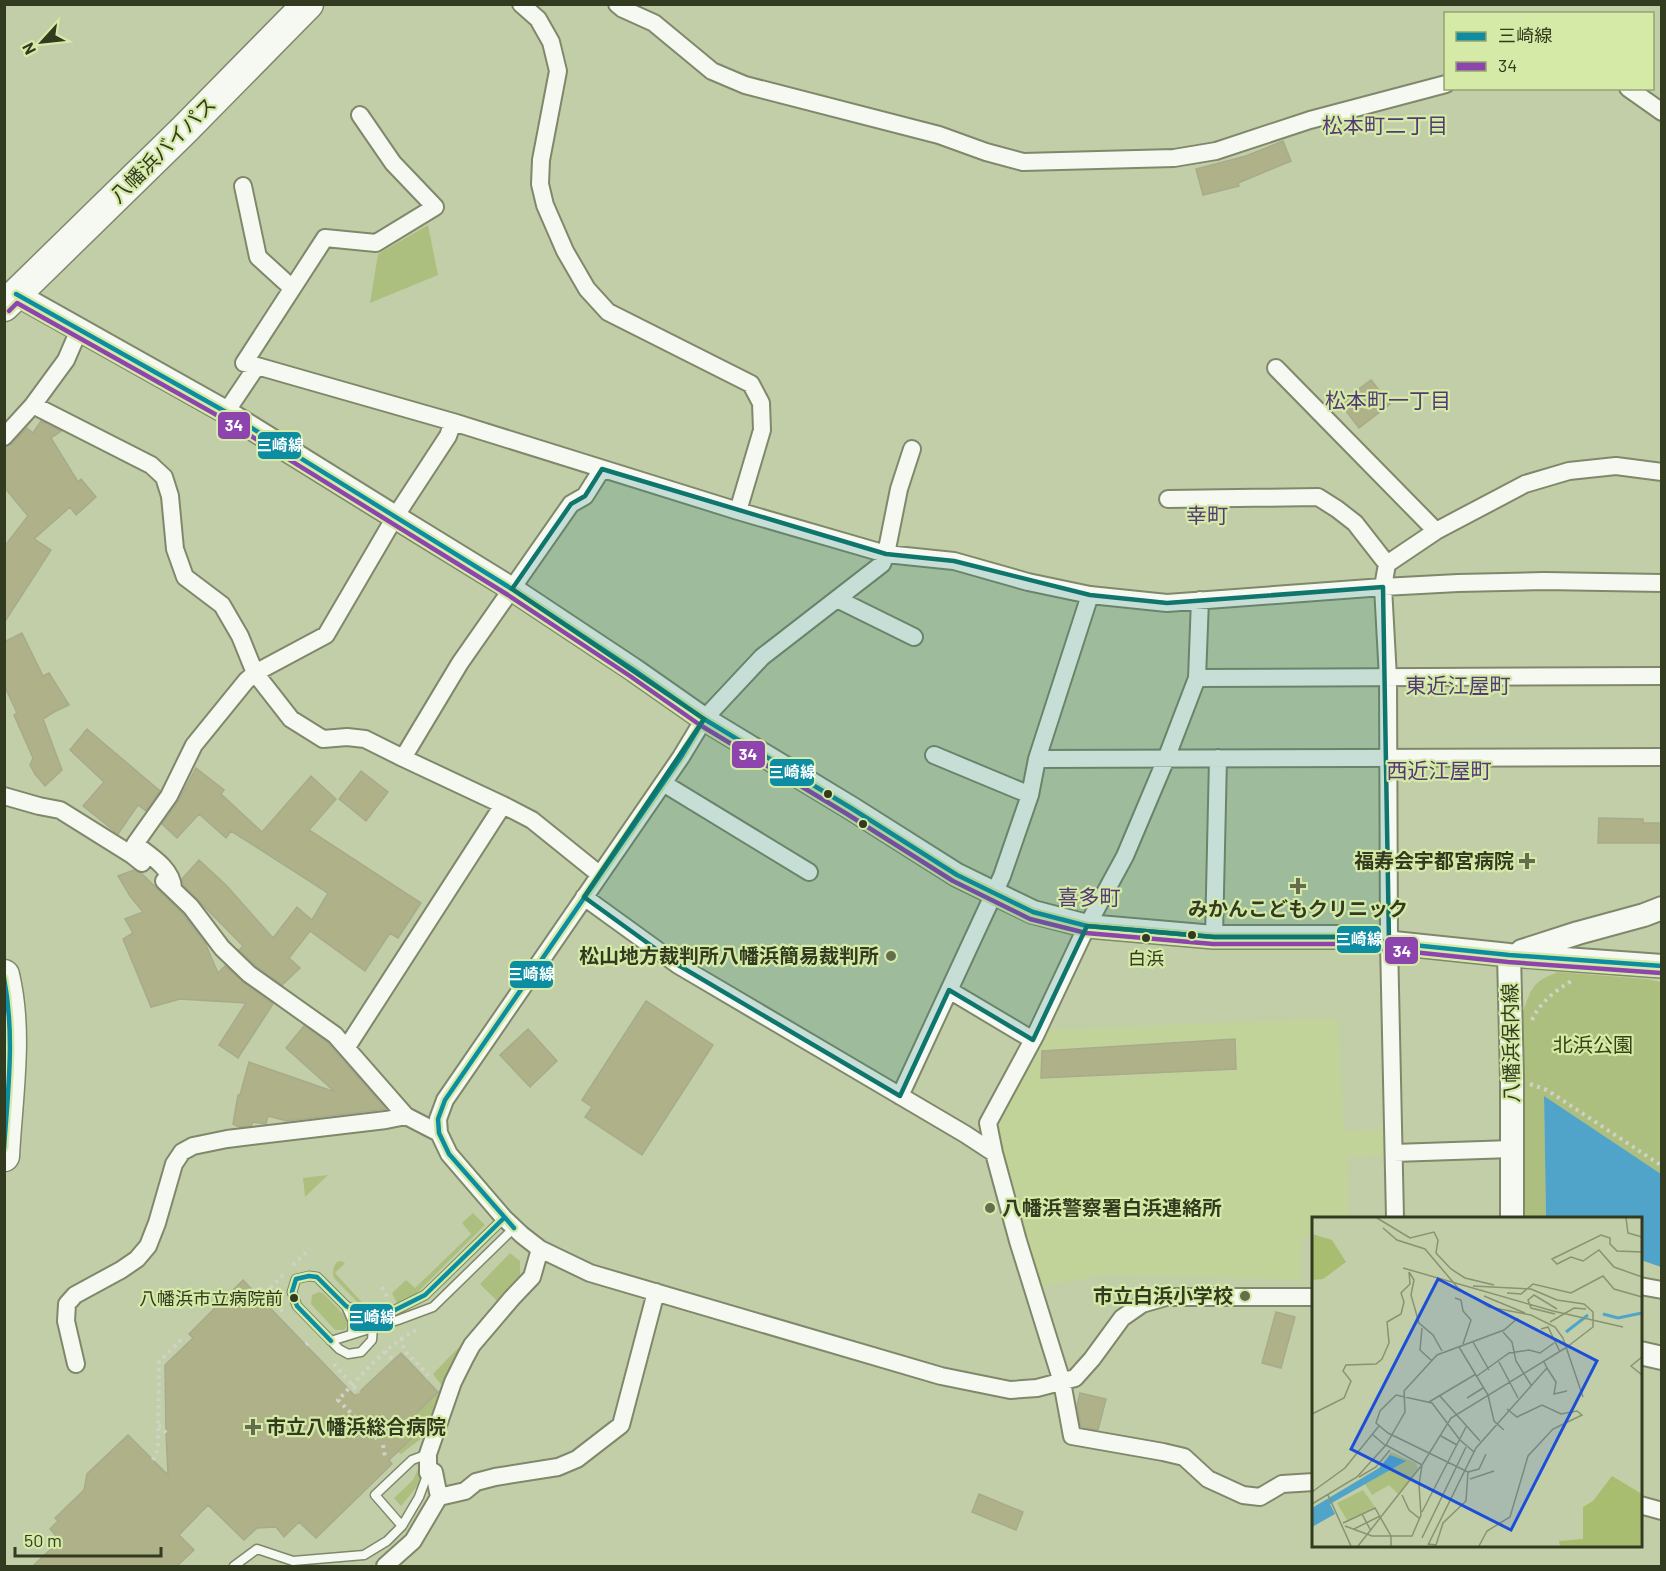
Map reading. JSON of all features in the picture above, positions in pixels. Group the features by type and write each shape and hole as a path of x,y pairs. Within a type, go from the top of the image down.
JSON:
{"highway":[{"name":"八幡浜バイパス","path":"8,296 184,130 308,4"},
{"path":"4,975 9,992 12,1058 5,1108 4,1156"}],"main road":[{"name":"八幡浜保内線","path":"8,296 79,330 226,412 512,589 704,718 957,875 1033,912 1087,926 1214,937 1336,937 1509,955 1512,1217"},
{"path":"1509,955 1662,908"},
{"path":"1509,955 1662,966"},
{"path":"1642,1353 1662,1358"}],"street":[{"path":"521,4 538,19 551,42 558,71 541,160 540,184 546,206 565,251 586,289 608,312 751,384 761,403 762,430 738,511"},
{"path":"617,4 654,23 712,71 745,85 939,135 986,152 1023,162 1174,158 1216,151 1310,120 1444,85"},
{"path":"1631,90 1662,112"},
{"path":"360,115 393,163 435,207 376,243 325,238 244,363 453,422 738,511 886,554 954,561 1028,582 1090,595 1167,603 1383,586 1544,581 1662,583"},
{"path":"243,186 258,257 292,288"},
{"path":"4,437 33,405 66,360 79,330"},
{"path":"226,412 257,366"},
{"path":"1276,368 1436,531"},
{"path":"33,405 151,465 164,477 170,496 175,549 185,578 222,605 240,636 255,674 291,719 323,739 347,737 365,739 503,805 532,820 599,874"},
{"path":"173,888 173,880 161,864 135,844 169,796 194,745 246,681 326,635 395,516 448,436 453,422"},
{"path":"912,450 899,489 882,564 762,657 704,718 681,757 445,1100 438,1119 440,1133 449,1154 509,1223 540,1249 590,1273 941,1376 1010,1390 1037,1388 1076,1378 1122,1318 1142,1304 1166,1298 1312,1297"},
{"path":"1395,1217 1389,942 1388,678 1383,586 1387,564 1436,531 1525,484 1569,471 1616,466 1662,472"},
{"path":"403,758 460,663 571,504 585,496 602,469"},
{"path":"1168,499 1318,497 1355,523 1387,564"},
{"path":"900,1096 1002,876 1030,795 1037,759 1090,595"},
{"path":"837,599 914,637"},
{"path":"1200,600 1197,678 1166,759 1125,856 1087,926 1033,1040 988,1123 994,1154 1018,1241 1062,1383 1072,1436 1184,1457 1208,1479 1243,1495 1260,1497 1282,1484 1312,1482"},
{"path":"1197,678 1662,676"},
{"path":"934,755 1030,795"},
{"path":"1037,759 1662,757"},
{"path":"1214,937 1218,759"},
{"path":"663,783 809,872"},
{"path":"4,796 60,810 132,855 173,888 191,907 222,948 249,974 335,1035 406,1116 440,1133"},
{"path":"347,1047 503,805"},
{"path":"584,897 678,965 965,1134 994,1154"},
{"path":"949,990 1033,1040"},
{"path":"76,1364 66,1321 67,1304 75,1295 137,1259 148,1246 174,1164 182,1152 193,1146 227,1139 406,1116"},
{"path":"1394,1153 1512,1149"},
{"path":"385,1566 413,1541 439,1497 434,1472 428,1473 428,1454 453,1382 472,1345 532,1277 540,1249"},
{"path":"1642,1286 1662,1290"},
{"path":"439,1497 465,1491 476,1482 495,1477 558,1467 577,1459 621,1425 656,1292"},
{"path":"1642,1505 1662,1510"}],"lane":[{"path":"373,1327 372,1340 361,1352 348,1354 339,1349 297,1306 292,1292 296,1279 317,1277 346,1306 369,1318 395,1310 425,1295 509,1223"},
{"path":"331,1341 433,1307 509,1223"},
{"path":"346,1306 353,1322 352,1333"},
{"path":"402,1526 375,1496 412,1460 428,1454"},
{"path":"234,1566 257,1549 293,1561 364,1555 387,1541 402,1526 419,1497 428,1473"}],"path":[{"path":"1528,1028 1537,1008 1576,978"},
{"path":"1512,1078 1546,1090 1662,1166"},
{"path":"255,1292 259,1287 264,1293"},
{"path":"153,1460 158,1448 159,1362 184,1337"},
{"path":"306,1345 311,1340"},
{"path":"404,1350 429,1376 426,1379"},
{"path":"385,1351 393,1360"},
{"path":"359,1393 353,1384 338,1400 377,1439"},
{"path":"159,1425 166,1433"},
{"path":"383,1445 385,1457"}],"highlighted area":[{"path":"602,469 886,554 954,561 1090,595 1167,603 1383,587 1389,942 1336,937 1214,937 1087,926 1033,1040 949,990 900,1096 678,965 584,897 704,719 512,589 571,504 585,496"}],"shaded area":[{"path":"1338,1018 1344,1131 1386,1129 1387,1154 1347,1157 1349,1217 1312,1217 1312,1236 1301,1236 1301,1280 1104,1275 1041,1286 996,1124 1044,1030"}],"green space":[{"path":"428,225 438,275 370,303 378,254"},
{"name":"北浜公園","path":"1558,972 1661,982 1661,1174 1544,1097 1546,1217 1525,1217 1523,1012 1534,986"},
{"path":"328,1175 305,1197 303,1178"},
{"path":"473,1213 485,1225 414,1296 397,1303 392,1293 406,1280 415,1288 471,1234 462,1223"},
{"path":"510,1253 520,1261 520,1280 499,1303 480,1284"},
{"path":"337,1262 345,1263 335,1273 369,1310 373,1310 383,1302 388,1308 373,1313 365,1310 334,1278 334,1267"},
{"path":"323,1293 347,1318 348,1324 344,1330 335,1330 311,1304 312,1295"},
{"path":"485,1320 434,1408 422,1438 401,1454 398,1452 415,1435 405,1424 443,1387 433,1374"},
{"path":"423,1468 419,1484 401,1506 394,1498 413,1480 418,1469"}],"water":[{"path":"1544,1096 1661,1174 1661,1267 1642,1260 1642,1217 1546,1217"}],"building":[{"path":"1283,141 1291,161 1238,183 1239,186 1203,195 1196,169 1246,156"},
{"path":"1371,380 1390,404 1359,428 1340,403"},
{"path":"41,421 61,431 51,438 78,482 81,479 96,497 76,515 70,507 34,539 51,550 4,623 4,547 28,516 4,487 4,447 12,444 27,428 33,433"},
{"path":"22,633 43,676 49,673 69,705 43,719 62,770 45,786 30,765 33,758 4,685 4,642"},
{"path":"87,729 160,791 146,811 138,805 118,834 83,806 104,782 70,750"},
{"path":"196,768 224,790 221,794 262,832 311,776 336,799 309,830 421,903 398,938 390,933 365,971 310,931 289,958 300,968 282,985 239,950 243,946 183,885 182,879 199,860 226,885 273,938 297,907 312,920 328,893 231,831 226,838 199,814 177,838 162,824 178,802"},
{"path":"361,771 388,792 366,821 339,799"},
{"path":"1599,818 1643,819 1643,823 1662,823 1662,843 1598,843"},
{"path":"134,870 141,873 183,914 205,943 218,973 225,966 273,1004 238,1058 219,1045 246,1003 180,999 151,1007 123,939 133,933 125,919 143,912 118,876"},
{"path":"646,1001 713,1045 642,1155 585,1117 592,1107 582,1100"},
{"path":"304,1026 328,1043 386,1109 287,1121 268,1116 266,1124 253,1122 251,1126 239,1127 233,1124 238,1095 240,1095 249,1062 335,1092 286,1048"},
{"path":"528,1029 557,1061 530,1087 500,1055"},
{"path":"1235,1039 1236,1069 1041,1078 1042,1051"},
{"path":"243,1280 355,1396 401,1353 438,1392 405,1424 415,1435 389,1460 392,1464 316,1538 299,1522 284,1537 276,1527 257,1528 244,1540 208,1505 179,1535 194,1550 177,1566 33,1566 60,1540 50,1529 58,1521 55,1518 84,1490 87,1474 128,1435 168,1475 165,1365 193,1338 189,1334"},
{"path":"1276,1312 1295,1317 1281,1368 1262,1363"},
{"path":"1080,1393 1106,1399 1098,1430 1081,1427 1077,1406"},
{"path":"979,1494 1023,1512 1016,1530 972,1512"}],"transit line":[{"name":"三崎線","path":"16,294 226,412 512,589 704,719 957,875 1033,912 1087,926 1214,937 1336,937 1509,955 1662,966"},
{"name":"34","path":"9,311 17,303 222,418 508,595 700,725 953,881 1030,919 1086,933 1213,944 1336,944 1508,962 1661,973"},
{"name":"三崎線","path":"514,1228 449,1154 439,1133 438,1119 445,1100 681,757 704,719"},
{"name":"三崎線","path":"4,978 10,1042 4,1148"},
{"name":"三崎線","path":"331,1341 297,1306 292,1292 296,1279 317,1277 346,1306 369,1318 395,1310 425,1295 504,1218"}],"place":[{"name":"福寿会宇都宮病院","path":"1527,861"},
{"name":"みかんこどもクリニック","path":"1298,886"},
{"name":"白浜","path":"1146,938"},
{"name":"松山地方裁判所八幡浜簡易裁判所","path":"891,956"},
{"name":"八幡浜警察署白浜連絡所","path":"990,1208"},
{"name":"市立白浜小学校","path":"1245,1296"},
{"name":"八幡浜市立病院前","path":"294,1298"},
{"name":"市立八幡浜総合病院","path":"253,1427"}],"district":[{"name":"松本町二丁目","path":"1385,126"},
{"name":"松本町一丁目","path":"1388,401"},
{"name":"幸町","path":"1207,516"},
{"name":"東近江屋町","path":"1458,686"},
{"name":"西近江屋町","path":"1439,771"},
{"name":"喜多町","path":"1089,898"}]}
